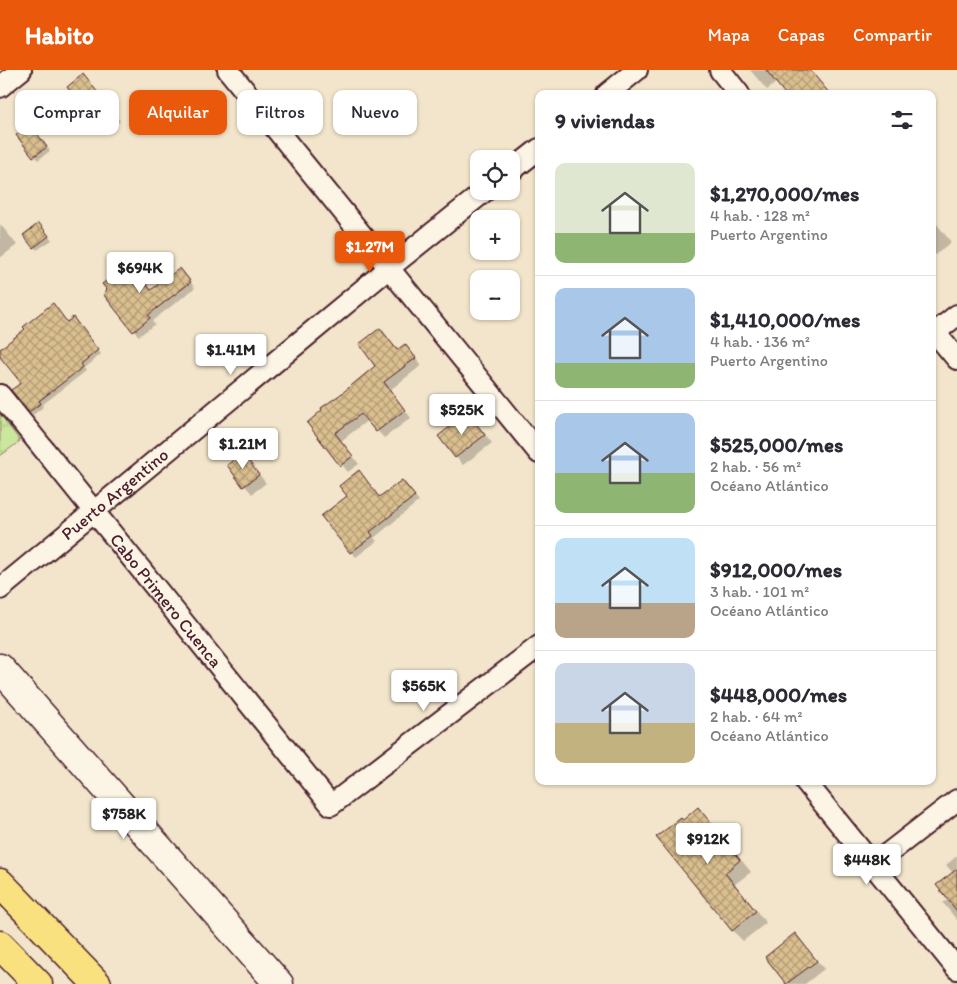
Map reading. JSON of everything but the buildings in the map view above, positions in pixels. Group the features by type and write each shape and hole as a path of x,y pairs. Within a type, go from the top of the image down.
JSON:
{"highway":[{"path":"0,883 98,984"},
{"path":"0,945 38,984"}],"main road":[{"path":"0,668 279,984"}],"street":[{"path":"0,87 21,70"},
{"path":"228,70 535,448"},
{"path":"612,90 637,70"},
{"path":"720,70 736,90"},
{"path":"520,163 535,151"},
{"name":"Puerto Argentino","path":"0,589 474,200"},
{"path":"936,331 957,315"},
{"path":"936,334 957,360"},
{"name":"Cabo Primero Cuenca","path":"0,395 331,805 535,649"},
{"path":"808,785 957,969"},
{"path":"873,865 957,800"}],"green space":[{"path":"0,414 20,441 0,456"}]}
